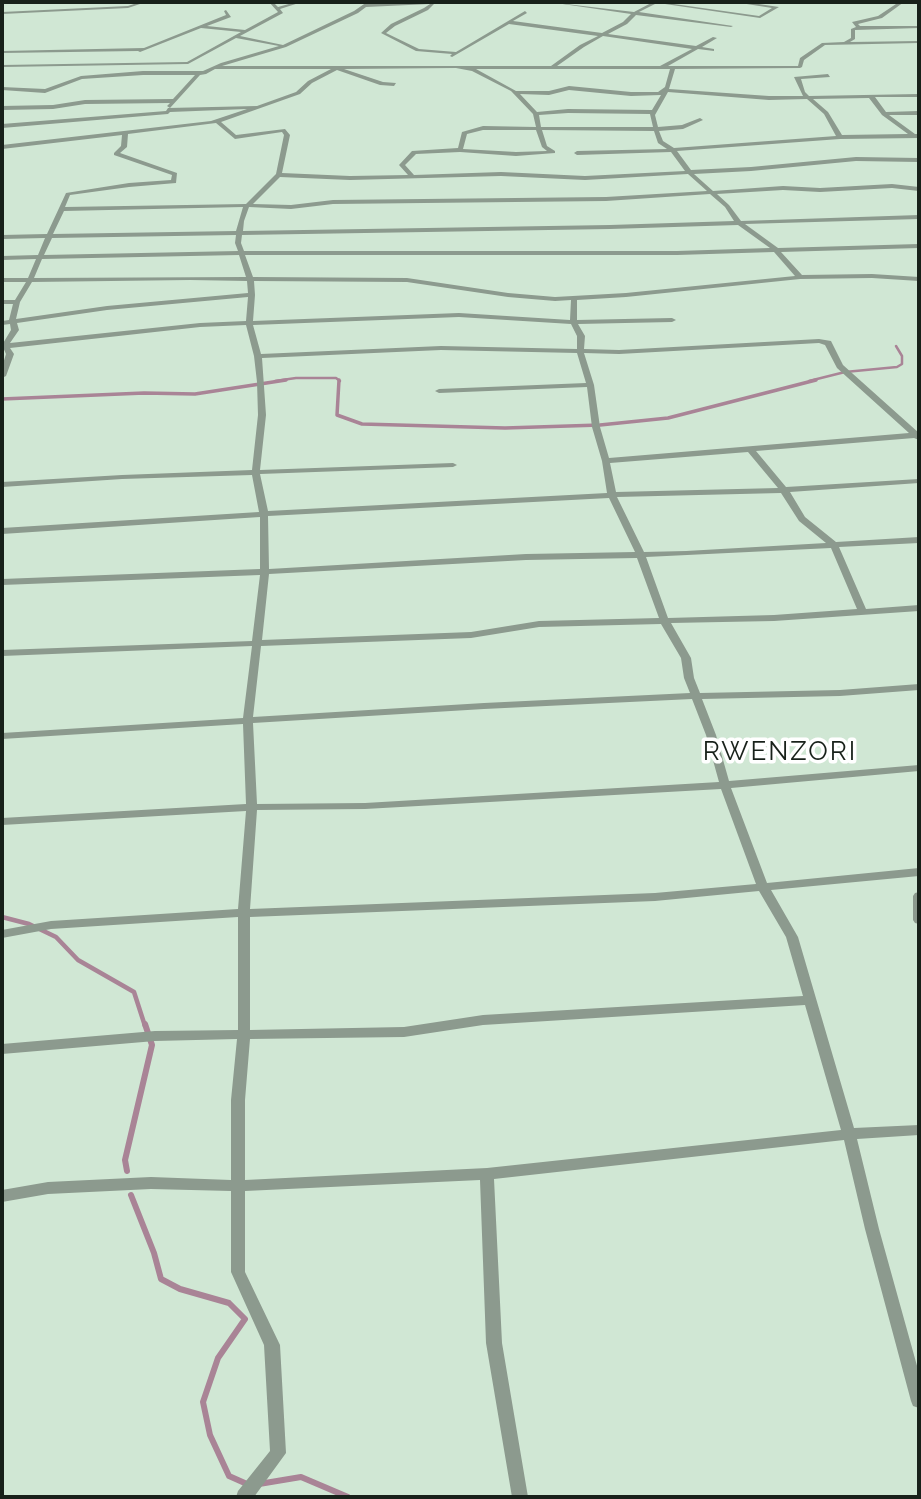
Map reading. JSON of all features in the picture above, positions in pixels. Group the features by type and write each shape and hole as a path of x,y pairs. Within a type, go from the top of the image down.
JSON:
{"street":[{"path":"2,13 128,7 144,2"},
{"path":"2,66 187,63 281,12 271,2"},
{"path":"278,8 300,2"},
{"path":"2,88 48,91 81,78 143,73 198,74 284,46 370,2"},
{"path":"360,6 433,2 426,9 393,25 383,33 411,44 418,50 456,53"},
{"path":"551,2 731,26"},
{"path":"643,2 760,17 787,3"},
{"path":"667,5 675,2"},
{"path":"736,2 776,7"},
{"path":"859,27 854,23 880,17 902,2"},
{"path":"550,68 653,3"},
{"path":"116,64 131,54 229,16 226,11"},
{"path":"438,68 456,53 524,12"},
{"path":"508,22 712,50"},
{"path":"201,27 244,32"},
{"path":"844,42 853,39 853,29 859,27 919,27"},
{"path":"236,37 284,46"},
{"path":"662,67 715,38"},
{"path":"198,58 226,66 337,68 800,67 802,60 822,45 844,42 919,42"},
{"path":"2,52 146,49"},
{"path":"673,67 666,90 652,115 660,142 673,150 690,173 714,194 738,222 775,249 800,277"},
{"path":"2,147 217,121 298,93 310,82 337,68 382,84 394,84"},
{"path":"411,174 402,165 414,152 553,152 545,147 536,114 513,92 473,70 464,68"},
{"path":"163,128 173,101 198,74"},
{"path":"828,76 796,78 807,95 826,113 840,137"},
{"path":"513,92 549,93 569,88 659,94 666,90 769,98 807,95 919,95"},
{"path":"871,96 884,114 917,136"},
{"path":"2,108 53,107 85,102 173,101"},
{"path":"2,125 168,111 259,107"},
{"path":"536,114 568,111 654,112"},
{"path":"884,114 919,113"},
{"path":"460,150 464,133 483,128 658,129 682,127 700,120"},
{"path":"217,121 234,137 283,130 287,135 279,175 243,206 239,243 250,278 252,295 249,323 258,356 262,415 256,473 264,513 265,572 248,719 252,807 244,913 244,1036 239,1100 237,1272 272,1345 278,1453 244,1497"},
{"path":"5,346 15,331 13,323 17,302 70,193 129,184 174,182 175,174 116,154 124,147 125,134"},
{"path":"577,153 673,150 840,137 917,136"},
{"path":"279,175 350,177 501,174 585,178 690,173 856,159 919,160"},
{"path":"61,209 291,207 332,202 606,199 783,188 919,189"},
{"path":"2,237 241,234 919,217"},
{"path":"2,258 243,253 677,253 919,246"},
{"path":"2,280 407,280 508,295 575,299 800,277 872,276 919,279"},
{"path":"2,323 107,308 252,295"},
{"path":"575,299 573,322 581,336 580,352 590,385 595,426 606,461 612,495 641,555 663,621 686,658 725,785 763,887 792,937 849,1134 919,1401"},
{"path":"2,302 17,302"},
{"path":"5,346 173,327 249,323 459,315 573,322 672,320"},
{"path":"258,356 441,348 580,352 699,349 819,341 828,343 843,368 918,436"},
{"path":"2,376 9,354 5,346"},
{"path":"439,391 590,385"},
{"path":"606,461 918,436"},
{"path":"750,449 784,491 802,519 834,545 863,612"},
{"path":"2,485 122,477 453,465"},
{"path":"2,531 264,513 612,495 784,491 919,481"},
{"path":"2,582 265,572 526,556 641,555 919,540"},
{"path":"2,653 471,635 539,624 774,618 919,608"},
{"path":"2,736 248,719 697,696 840,693 919,687"},
{"path":"2,821 252,807 365,806 725,785 919,768"},
{"path":"2,934 51,925 244,913 655,897 919,872"},
{"path":"919,896 919,920"},
{"path":"2,1049 155,1035 404,1032 483,1020 810,1000"},
{"path":"2,1196 48,1188 151,1183 237,1186 487,1174 849,1134 919,1130"},
{"path":"487,1174 494,1343 520,1497"}],"waterway":[{"path":"809,381 845,372 897,367 902,364 902,356 896,346"},
{"path":"275,381 296,378 339,380"},
{"path":"2,399 144,393 195,394 286,380"},
{"path":"339,380 337,415 362,424 505,428 600,425 668,418 816,380"},
{"path":"2,917 29,924 56,937 78,960 134,992 145,1026"},
{"path":"127,1171 125,1160 152,1045 145,1024"},
{"path":"131,1195 154,1253 161,1279 180,1289 229,1303 245,1319 218,1358 203,1402 210,1435 229,1476 247,1484"},
{"path":"259,1484 301,1477 348,1497"}],"district":[{"name":"RWENZORI","path":"780,752"}]}
